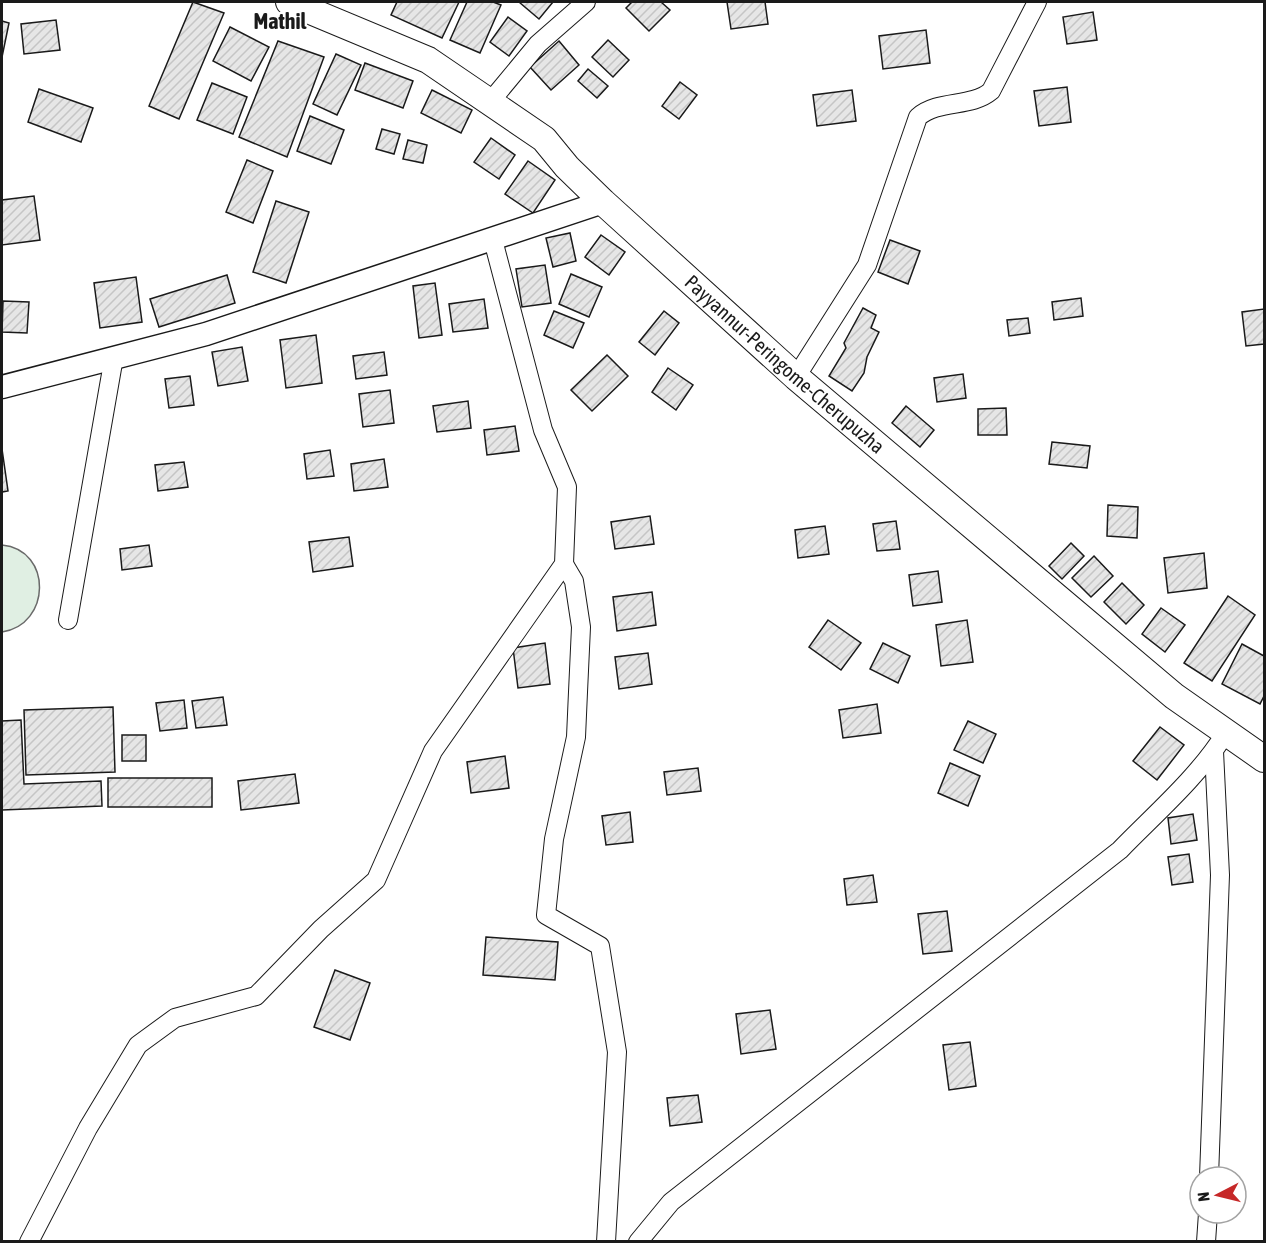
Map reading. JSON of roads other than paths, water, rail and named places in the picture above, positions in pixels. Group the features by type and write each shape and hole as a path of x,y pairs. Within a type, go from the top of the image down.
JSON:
{"main road":[{"name":"Payyannur-Peringome-Cherupuzha","path":"289,2 428,60 544,139 567,167 603,202 796,377 1174,696 1219,742 1264,759"}],"street":[{"path":"490,102 538,44 586,2"},
{"path":"796,377 867,265 918,117 925,111 948,104 981,99 991,91 1037,2"},
{"path":"2,387 206,334 603,202"},
{"path":"493,240 543,430 567,487 564,564 574,581 581,627 576,737 554,839 546,915 600,946 617,1052 606,1242"},
{"path":"68,620 114,357"},
{"path":"29,1242 88,1128 138,1045 175,1018 256,996 321,930 376,880 433,751 564,564"},
{"path":"1209,1165 1220,875 1219,742"},
{"path":"638,1242 671,1202 1120,850 1182,788 1219,742"},
{"path":"1206,1242 1207,1225"}],"district":[{"name":"Mathil","path":"280,21"}]}
